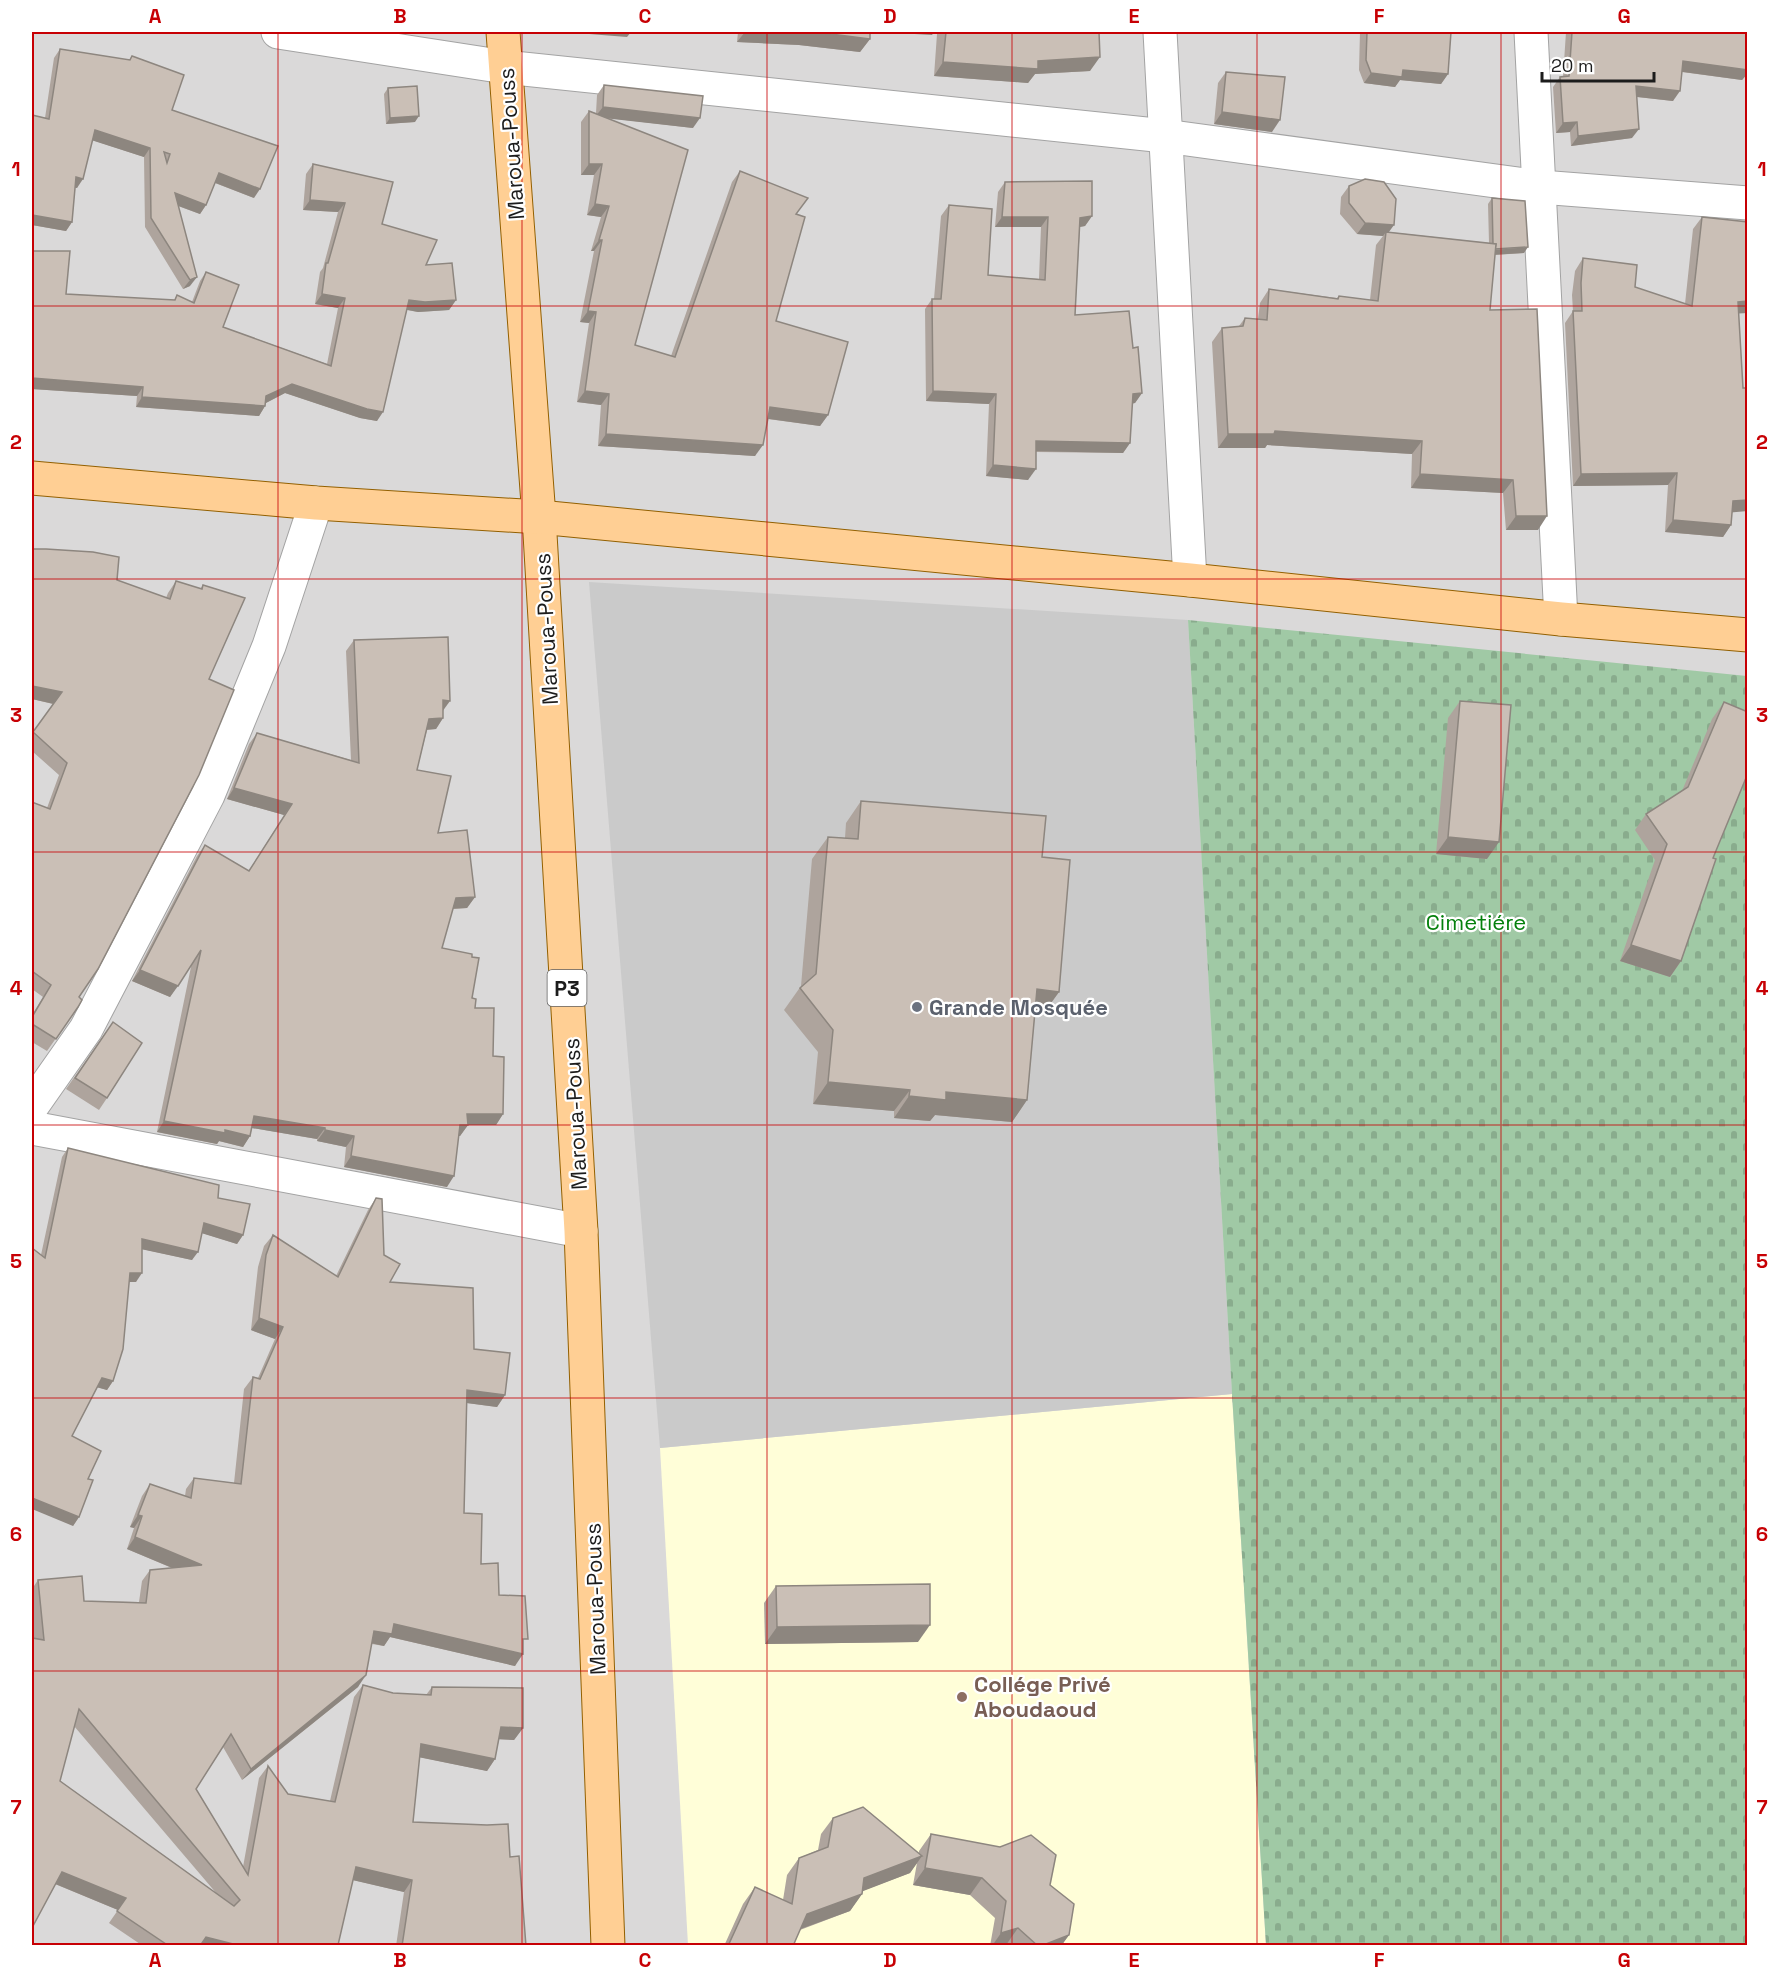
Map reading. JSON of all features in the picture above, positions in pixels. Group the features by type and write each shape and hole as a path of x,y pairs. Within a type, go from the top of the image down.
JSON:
{"main road":[{"name":"Maroua-Pouss","path":"503,32 539,518 582,1231 608,1946"},
{"path":"32,478 316,503 539,518 1190,580 1562,619 1748,634"}],"street":[{"path":"278,32 506,67 1165,136 1540,187 1748,203"},
{"path":"1160,32 1190,580"},
{"path":"1531,32 1562,619"},
{"path":"32,1106 86,1029 208,795 269,646 316,503"},
{"path":"32,1128 582,1231"}],"shaded area":[{"path":"32,32 1747,32 1747,1945 32,1945"},
{"name":"Grande Mosquée","path":"589,582 1188,620 1232,1394 660,1448"},
{"name":"Collége Privé Aboudaoud","path":"1232,1394 1266,1945 688,1945 660,1448"}],"green space":[{"name":"Cimetiére","path":"1188,620 1747,676 1747,1945 1266,1945"}],"building":[{"path":"815,32 870,32 870,39"},
{"path":"946,32 1099,32 1100,57 1038,61 1038,69 943,62"},
{"path":"1367,32 1451,32 1448,74 1403,70 1402,77 1371,73 1366,60"},
{"path":"1572,32 1748,32 1748,70 1683,61 1680,91 1636,86 1639,129 1578,136 1577,122 1563,123 1560,77 1569,76"},
{"path":"60,49 130,60 132,56 184,75 172,110 278,146 260,189 219,173 206,205 175,193 197,277 190,280 151,218 150,148 95,130 83,179 76,177 72,222 32,215 32,115 49,119","holes":["164,152 170,154 167,163"]},
{"path":"1226,72 1285,77 1280,120 1222,112"},
{"path":"604,85 703,96 700,118 603,107"},
{"path":"417,86 419,116 390,118 388,88"},
{"path":"589,111 688,150 635,345 675,357 740,171 808,198 796,214 805,217 776,321 848,342 828,415 770,407 763,445 606,434 609,394 585,391 596,312 588,311 602,240 599,240 609,206 595,204 602,164 589,164"},
{"path":"313,164 393,182 382,224 437,240 426,265 452,263 456,300 425,302 409,300 383,412 367,409 292,384 266,396 265,406 142,397 143,387 32,378 32,251 70,251 66,294 175,300 177,295 194,303 206,272 239,285 223,327 331,366 345,298 322,294 326,263 328,263 345,203 310,200"},
{"path":"1365,179 1384,182 1396,199 1394,225 1365,223 1349,203 1349,186"},
{"path":"1092,181 1092,216 1080,218 1075,315 1129,311 1133,348 1138,347 1142,393 1133,394 1130,443 1036,441 1036,469 993,465 996,394 933,391 932,299 941,299 949,205 992,209 988,275 1045,280 1048,217 1002,217 1005,182"},
{"path":"1492,198 1525,201 1528,247 1495,249"},
{"path":"1702,217 1748,222 1748,301 1738,302 1743,388 1748,388 1748,500 1733,501 1731,525 1673,520 1677,473 1581,474 1573,311 1582,311 1583,258 1637,265 1635,287 1692,306"},
{"path":"1386,232 1496,244 1490,310 1537,309 1547,516 1516,516 1513,480 1420,474 1422,441 1275,431 1274,434 1228,434 1222,328 1243,326 1245,318 1267,320 1269,289 1338,299 1339,296 1378,301"},
{"path":"32,549 93,552 119,557 117,580 170,599 176,581 202,589 203,585 245,598 209,679 234,690 199,775 98,969 79,997 82,1000 56,1039 32,1024 32,1017 51,985 32,971 32,802 50,809 67,763 33,732 62,692 32,686"},
{"path":"448,637 450,701 443,700 443,718 429,719 417,770 451,776 438,833 467,830 475,897 456,898 442,948 472,954 472,957 479,958 472,998 476,999 475,1008 494,1008 493,1056 504,1057 503,1114 467,1114 468,1125 460,1125 454,1176 351,1156 354,1136 325,1130 325,1128 254,1116 250,1136 164,1121 201,950 178,986 140,970 205,845 249,871 292,804 234,788 257,733 359,763 354,640"},
{"path":"1460,701 1511,705 1499,842 1448,837"},
{"path":"1724,702 1748,712 1748,773 1713,858 1716,859 1681,961 1631,945 1667,844 1646,814 1688,787"},
{"path":"861,801 1046,816 1042,857 1070,860 1059,992 1037,989 1027,1100 946,1092 946,1100 909,1096 910,1090 828,1082 833,1030 800,988 816,974 828,837 858,839"},
{"path":"113,1022 142,1043 107,1098 75,1078"},
{"path":"68,1148 219,1185 218,1198 250,1204 243,1235 204,1223 198,1252 142,1239 142,1273 130,1273 123,1349 113,1381 102,1378 72,1436 101,1451 88,1479 93,1480 79,1517 32,1498 32,1248 45,1258"},
{"path":"376,1198 382,1199 384,1255 400,1264 390,1282 473,1288 474,1349 510,1353 505,1395 467,1390 464,1513 482,1514 481,1564 498,1563 499,1595 525,1596 528,1639 523,1639 523,1654 394,1624 392,1634 374,1631 366,1675 251,1769 231,1734 196,1789 248,1875 268,1766 288,1794 335,1802 363,1685 393,1693 431,1695 432,1687 523,1688 523,1728 501,1727 495,1759 421,1744 413,1822 508,1824 510,1857 519,1856 526,1946 402,1946 412,1880 356,1867 339,1946 241,1946 206,1937 200,1946 169,1946 117,1911 126,1898 62,1872 33,1926 32,1638 44,1640 38,1580 82,1576 84,1601 146,1603 150,1570 202,1565 135,1537 142,1516 138,1515 150,1484 191,1498 194,1478 241,1484 253,1377 260,1379 283,1327 259,1318 266,1255 273,1235 338,1277","holes":["79,1709 240,1900 234,1906 60,1781"]},
{"path":"930,1584 930,1625 777,1627 776,1586"},
{"path":"863,1807 922,1856 864,1878 862,1894 807,1914 793,1946 728,1946 755,1887 792,1904 799,1858 828,1847 833,1818"},
{"path":"931,1834 1000,1847 1031,1835 1056,1855 1050,1885 1074,1904 1069,1935 1038,1946 1018,1928 1001,1933 1006,1901 982,1878 925,1868"}],"place":[{"name":"Grande Mosquée","path":"917,1007"},
{"name":"Collége Privé Aboudaoud","path":"962,1697"}]}
